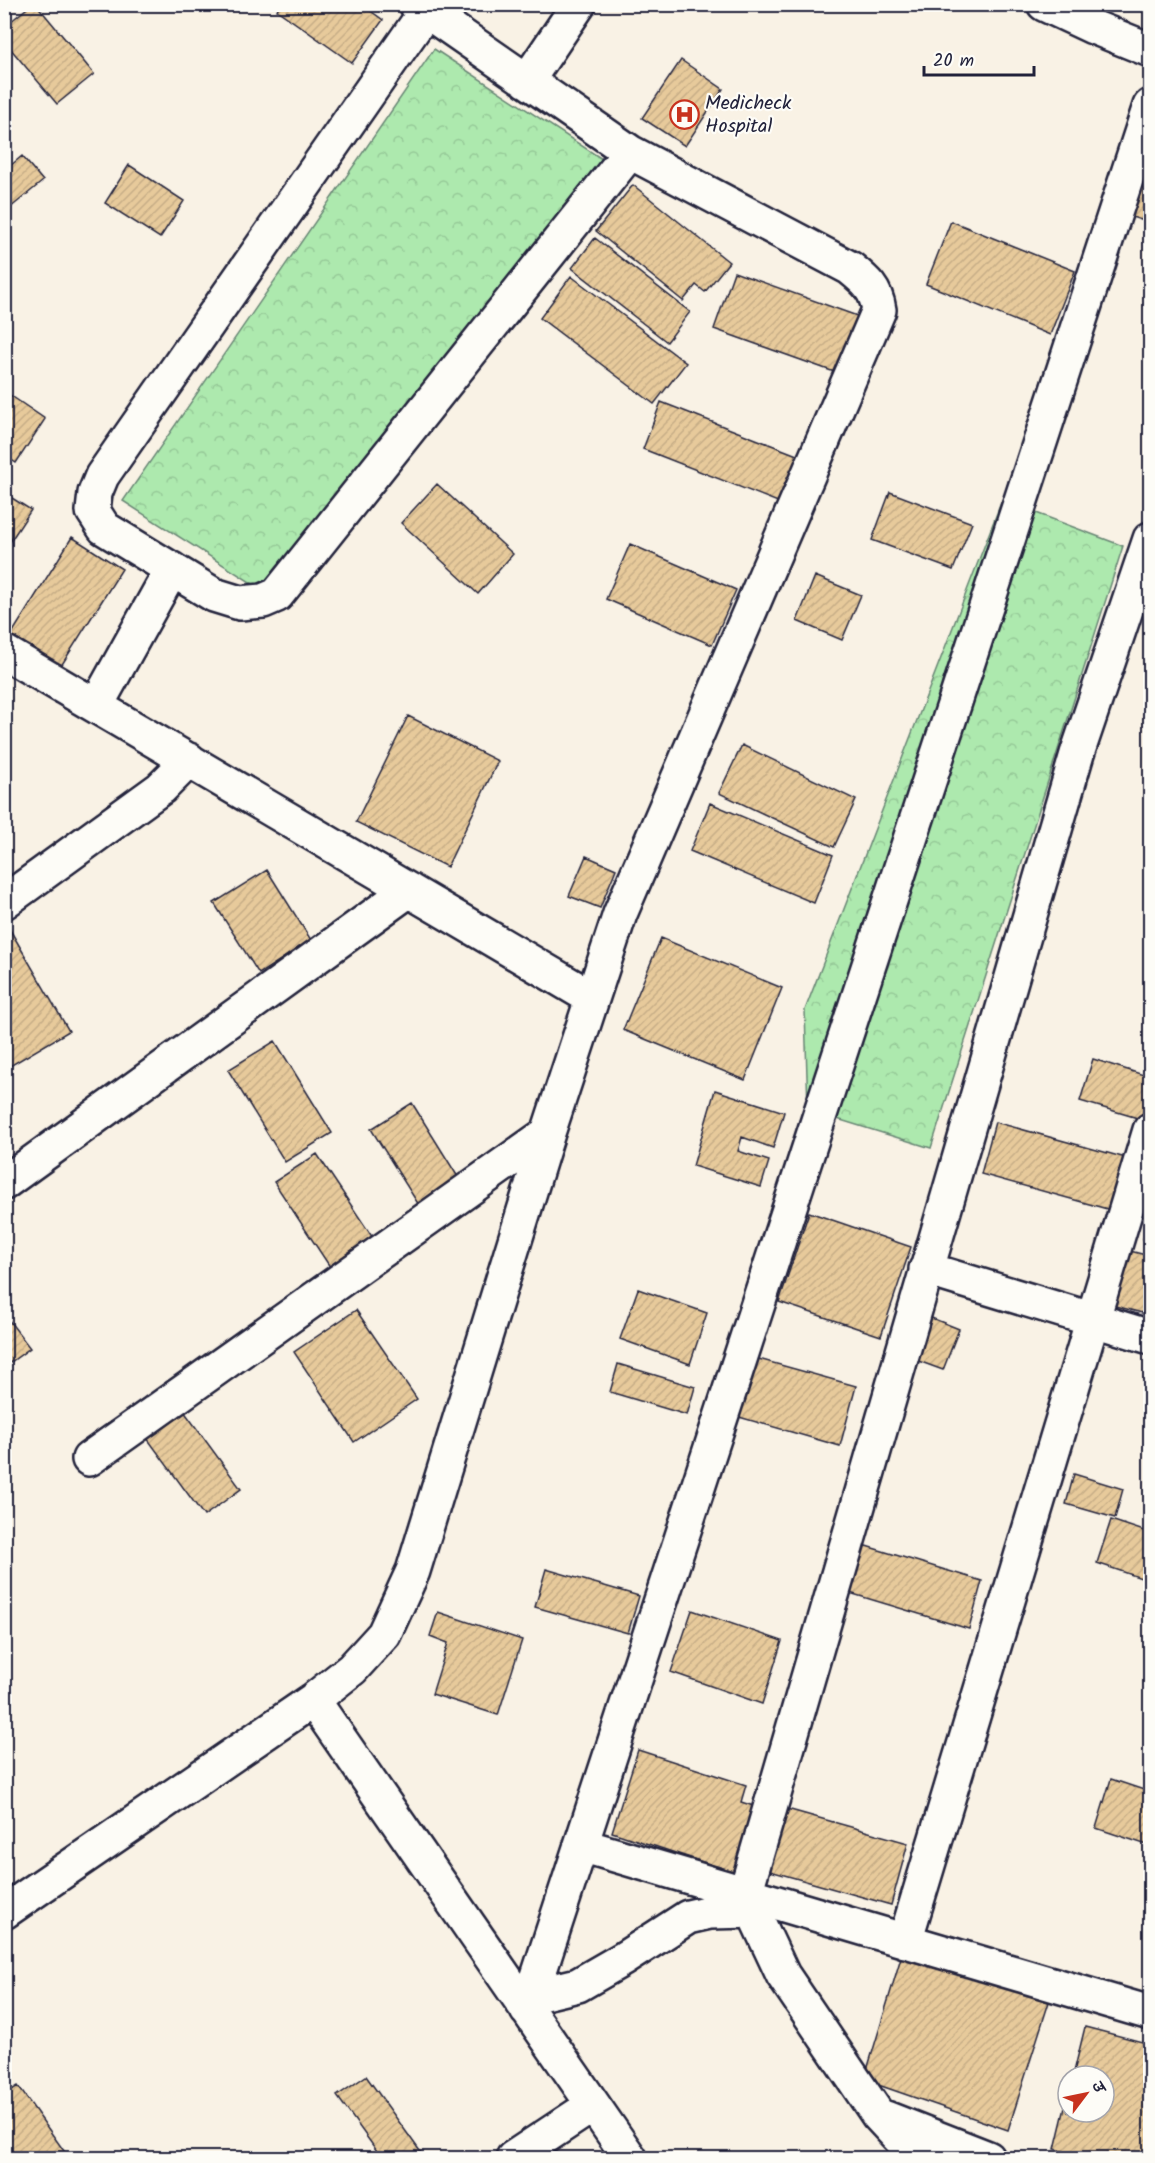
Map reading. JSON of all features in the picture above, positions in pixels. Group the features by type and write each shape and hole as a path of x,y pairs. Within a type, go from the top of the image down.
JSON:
{"street":[{"path":"527,81 579,4"},
{"path":"1044,4 1150,50"},
{"path":"4,1912 313,1700 352,1669 384,1634 413,1570 548,1133 620,914 879,310 877,296 869,283 850,268 630,152 421,8 102,476 95,493 93,511 104,528 214,595 240,603 263,601 277,595 630,152"},
{"path":"529,2003 1150,106"},
{"path":"918,2158 878,2115 783,1975 748,1902 926,1269 1077,754 1150,539"},
{"path":"96,706 172,569"},
{"path":"4,652 592,998"},
{"path":"4,902 160,788 189,760"},
{"path":"4,1183 409,890"},
{"path":"905,1941 1150,1130"},
{"path":"89,1459 548,1133"},
{"path":"926,1269 1150,1337"},
{"path":"313,1700 529,2003 593,2105 630,2158"},
{"path":"581,1845 748,1902 905,1941 1150,2013"},
{"path":"529,2003 578,1985 688,1917 748,1902"},
{"path":"513,2158 593,2105"},
{"path":"878,2115 988,2158"}],"green space":[{"path":"434,49 602,159 261,589 123,501"},
{"path":"1002,500 1123,546 931,1148 808,1110 805,1010"}],"building":[{"path":"32,4 36,4 94,74 57,104 4,41 4,27"},
{"path":"280,4 361,4 383,20 352,63 277,10"},
{"path":"681,60 723,89 685,146 642,118"},
{"path":"22,156 43,181 4,213 4,171"},
{"path":"1150,162 1150,223 1132,217"},
{"path":"129,165 184,201 160,238 105,203"},
{"path":"633,185 729,262 705,292 696,285 683,301 596,231"},
{"path":"951,221 1075,271 1050,335 926,284"},
{"path":"595,238 690,312 667,342 572,268"},
{"path":"734,272 860,317 840,374 714,329"},
{"path":"571,276 686,363 654,404 540,318"},
{"path":"4,391 45,419 16,463 4,455"},
{"path":"661,402 802,457 783,504 643,449"},
{"path":"437,484 513,554 478,594 401,523"},
{"path":"890,492 972,523 953,570 872,540"},
{"path":"4,493 31,510 4,551"},
{"path":"72,537 122,569 61,666 11,635"},
{"path":"630,544 736,590 712,645 606,599"},
{"path":"815,576 861,595 842,640 797,621"},
{"path":"408,716 498,761 447,867 356,822"},
{"path":"742,745 856,800 834,847 719,793"},
{"path":"710,803 833,855 814,903 690,851"},
{"path":"586,856 616,869 600,908 569,896"},
{"path":"267,870 311,940 259,974 214,903"},
{"path":"6,923 69,1031 10,1066 4,1055"},
{"path":"661,938 782,988 745,1080 623,1030"},
{"path":"275,1041 332,1133 285,1162 228,1070"},
{"path":"1093,1059 1150,1077 1150,1089 1141,1119 1080,1101"},
{"path":"715,1090 784,1112 773,1148 742,1137 738,1151 769,1161 761,1187 693,1166"},
{"path":"412,1103 463,1185 422,1210 371,1129"},
{"path":"995,1122 1126,1158 1111,1210 981,1174"},
{"path":"317,1154 377,1244 334,1273 274,1182"},
{"path":"809,1212 911,1247 881,1336 779,1302"},
{"path":"1150,1216 1150,1241 1143,1239"},
{"path":"1130,1251 1150,1256 1150,1315 1115,1306"},
{"path":"638,1289 707,1313 690,1364 620,1339"},
{"path":"356,1310 417,1399 354,1442 294,1352"},
{"path":"4,1314 30,1348 4,1367"},
{"path":"929,1317 959,1329 943,1370 913,1359"},
{"path":"755,1358 856,1386 840,1446 739,1417"},
{"path":"618,1364 695,1387 687,1415 610,1392"},
{"path":"181,1407 241,1489 204,1516 144,1434"},
{"path":"1074,1474 1123,1489 1115,1518 1066,1504"},
{"path":"1111,1520 1150,1533 1150,1581 1097,1563"},
{"path":"856,1543 982,1581 969,1629 843,1591"},
{"path":"546,1569 639,1596 628,1633 535,1607"},
{"path":"692,1610 782,1641 762,1704 671,1672"},
{"path":"438,1612 522,1640 498,1715 432,1694 448,1643 430,1636"},
{"path":"638,1750 746,1785 741,1802 760,1808 739,1874 612,1832"},
{"path":"1111,1779 1150,1792 1150,1846 1096,1828"},
{"path":"787,1809 908,1843 891,1905 770,1871"},
{"path":"902,1954 1049,2002 1008,2130 864,2080"},
{"path":"1085,2027 1150,2044 1150,2158 1089,2158 1055,2149 1061,2124 1116,2124 1116,2064 1076,2064"},
{"path":"366,2076 425,2158 382,2158 337,2096"},
{"path":"18,2086 69,2158 4,2158 4,2095"}],"place":[{"name":"Medicheck Hospital","path":"684,115"}]}
